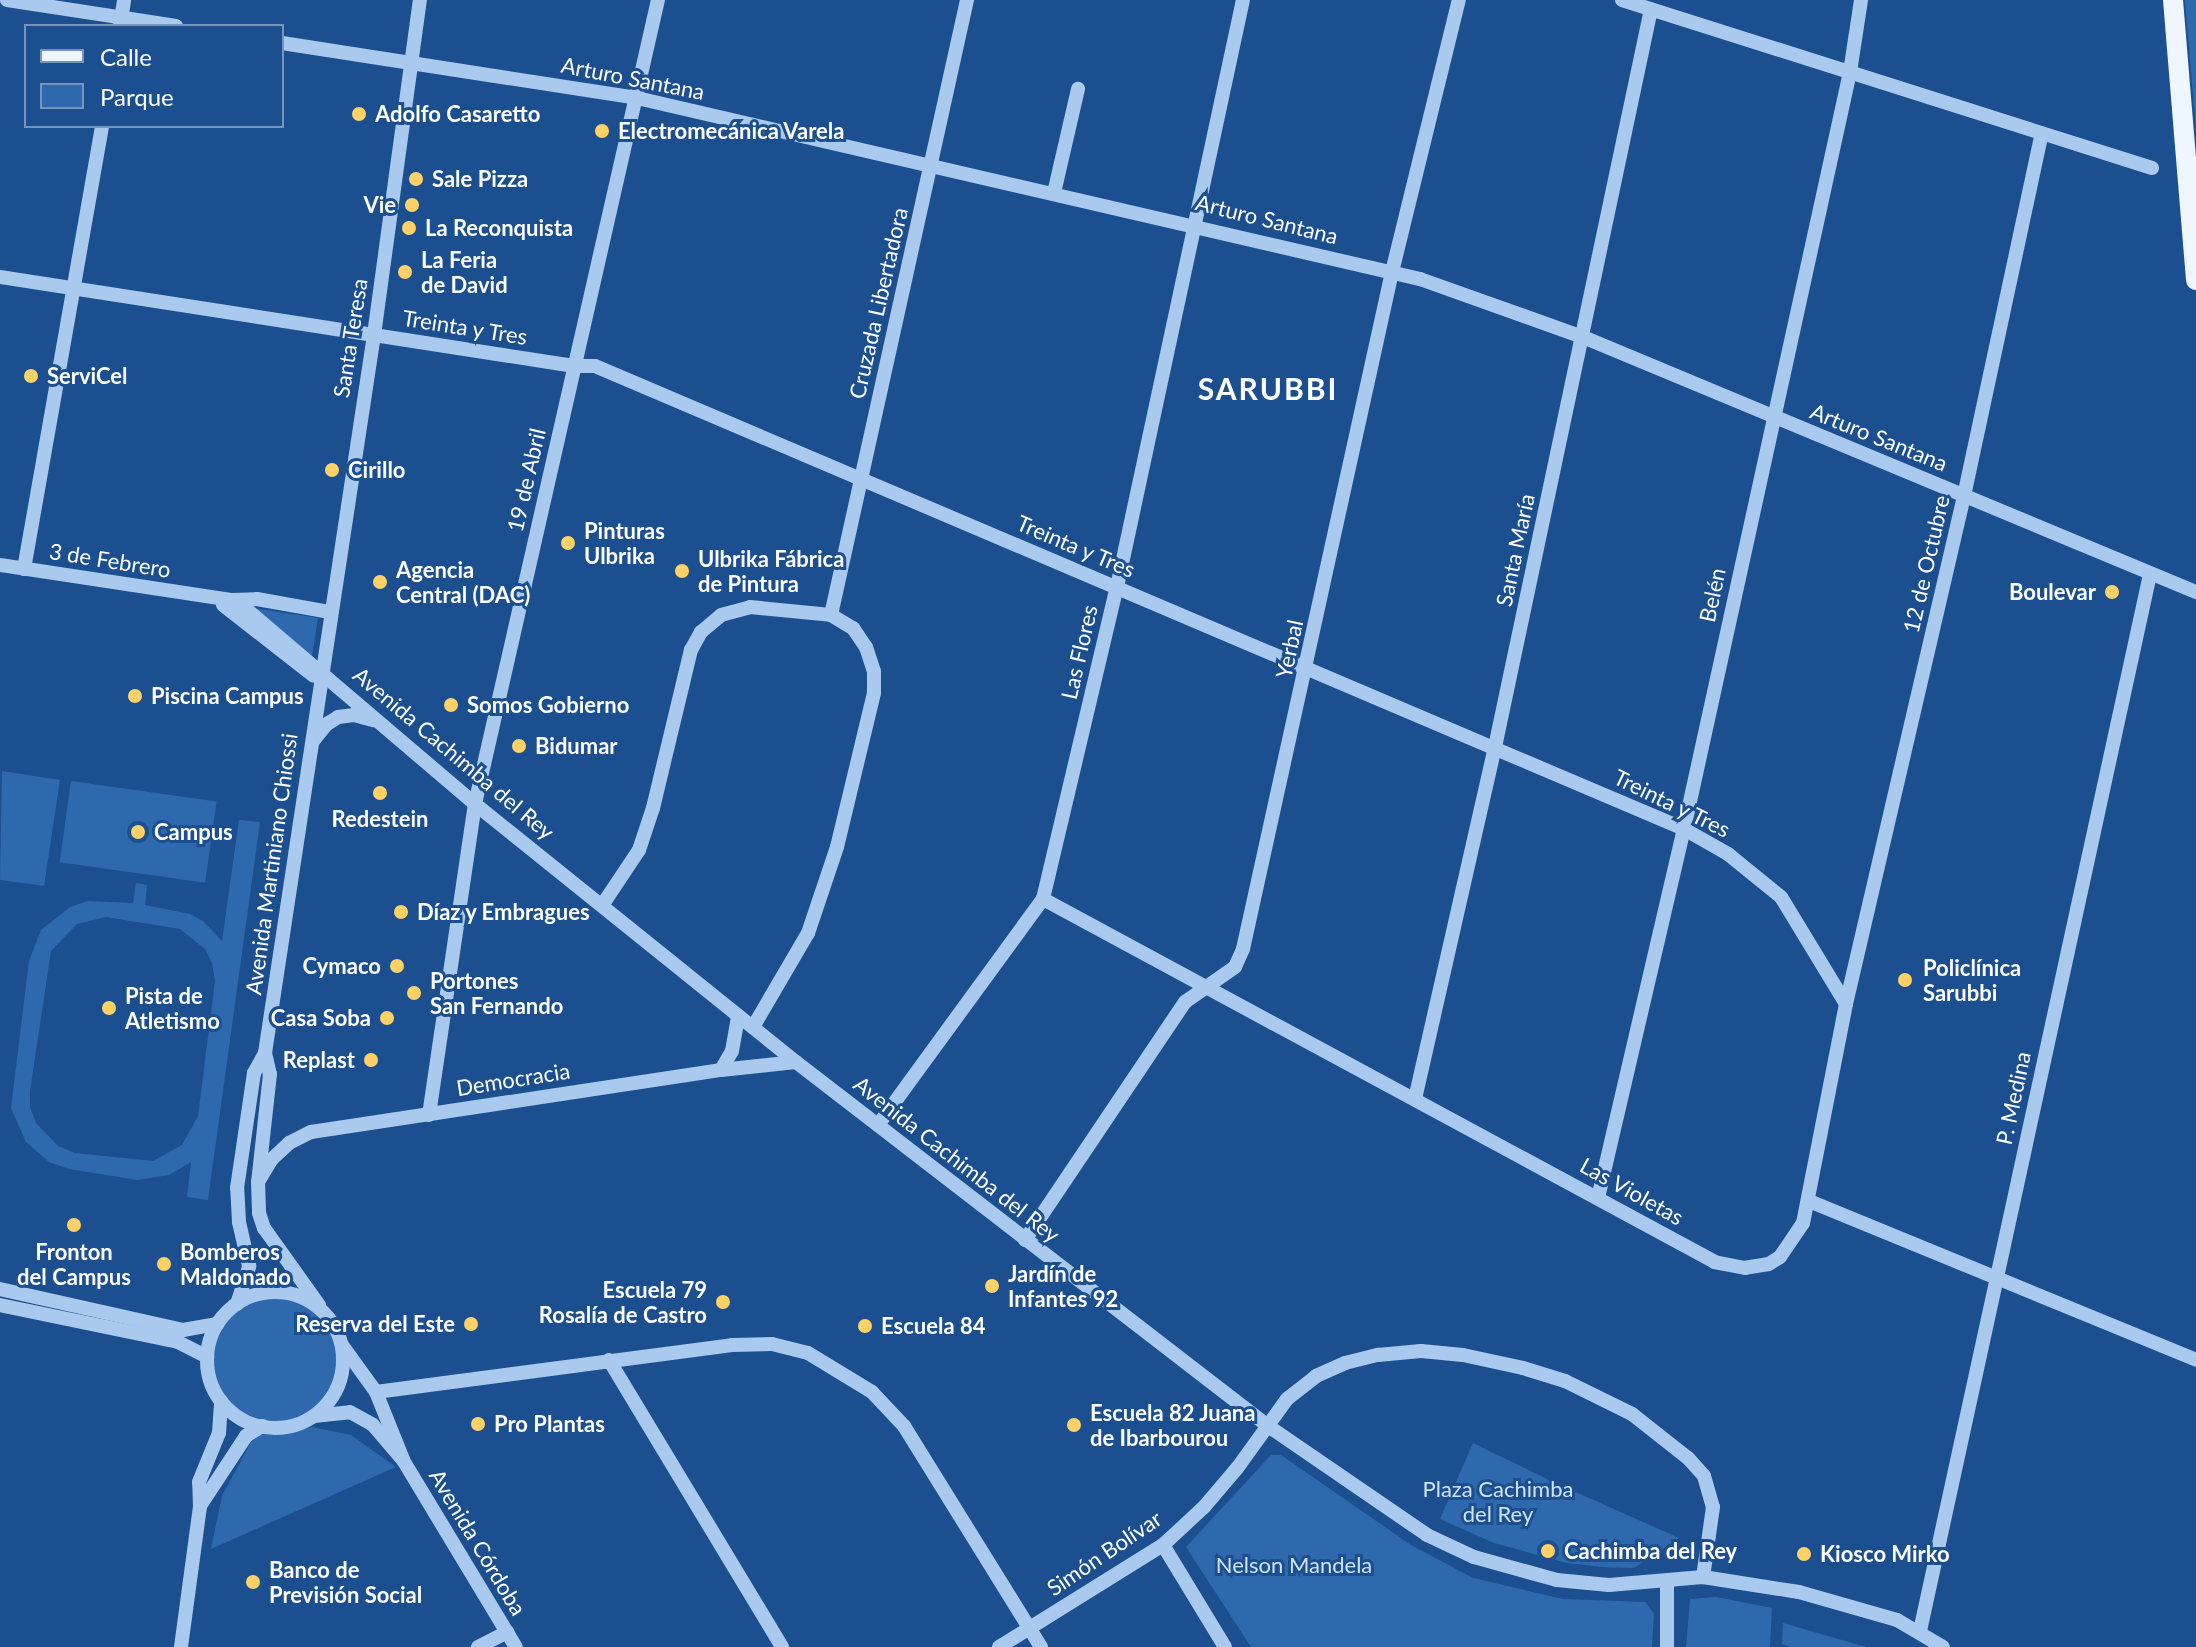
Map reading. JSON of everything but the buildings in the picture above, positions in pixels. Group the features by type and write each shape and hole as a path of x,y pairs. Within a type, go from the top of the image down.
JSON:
{"main road":[{"path":"2173,0 2196,280"}],"street":[{"path":"7,0 120,22 148,24"},
{"path":"120,22 124,0"},
{"name":"Santa Teresa","path":"321,676 374,335 420,0"},
{"name":"19 de Abril","path":"429,1115 475,804 658,0"},
{"name":"Cruzada Libertadora","path":"831,615 967,0"},
{"name":"Las Flores","path":"878,1125 1043,899 1117,587 1243,0"},
{"name":"Yerbal","path":"1025,1240 1185,1002 1235,967 1243,949 1308,667 1392,272 1459,0"},
{"path":"1622,0 2152,168"},
{"name":"Belén","path":"1598,1198 1684,829 1850,72 1861,0"},
{"name":"Santa María","path":"1415,1099 1495,747 1651,9"},
{"name":"Arturo Santana","path":"284,43 637,98 1392,272 1583,337 2196,592"},
{"path":"1054,193 1078,89"},
{"path":"24,569 102,128"},
{"name":"12 de Octubre","path":"1846,1004 1964,496 2042,133"},
{"name":"Treinta y Tres","path":"0,277 574,366 595,366 1684,829 1728,854 1781,897 1846,1004"},
{"name":"3 de Febrero","path":"0,565 214,599 257,599 329,612"},
{"name":"P. Medina","path":"1920,1631 2150,574"},
{"name":"3 de Febrero","path":"214,599 321,676"},
{"path":"232,600 321,676"},
{"path":"603,904 639,850 653,808 691,650 701,632 721,615 750,607 831,615 853,628 866,647 874,671 874,693 826,887 808,933 753,1027"},
{"name":"Avenida Cachimba del Rey","path":"321,676 796,1062 1268,1426 1407,1523 1474,1557 1557,1580 1609,1585 1703,1577 1799,1592 1864,1608 1920,1631 1943,1647"},
{"name":"Avenida Martiniano Chiossi","path":"237,1304 249,1266 239,1222 237,1188 254,1073 265,1053 321,676"},
{"path":"311,745 327,724 338,717 354,715 374,720"},
{"name":"Las Violetas","path":"1043,899 1715,1262 1745,1268 1769,1264 1780,1257 1803,1223 1809,1201"},
{"path":"1846,1004 1809,1201 2196,1360"},
{"path":"721,1070 732,1051 738,1016"},
{"name":"Avenida Martiniano Chiossi","path":"265,1053 270,1074 258,1182 259,1213 264,1228 330,1320"},
{"name":"Democracia","path":"258,1182 272,1159 289,1143 311,1132 721,1070 796,1062"},
{"path":"0,1289 183,1330 217,1324"},
{"path":"262,1293 287,1293 312,1303 330,1320 342,1345 339,1385 314,1416 289,1426 262,1426 235,1415 221,1401 211,1382 207,1357 217,1324 237,1304 262,1293"},
{"path":"0,1305 178,1342 207,1357"},
{"path":"376,1392 732,1345 772,1344 808,1353 872,1392 904,1426 1041,1647"},
{"name":"Avenida Córdoba","path":"342,1345 376,1392 403,1460"},
{"name":"Simón Bolívar","path":"999,1647 1163,1545 1204,1507 1287,1399 1316,1376 1345,1363 1378,1355 1421,1351 1463,1355 1565,1381 1632,1414 1688,1458 1704,1476 1713,1507 1703,1577"},
{"path":"609,1360 782,1647"},
{"path":"181,1647 200,1506 199,1482 219,1433 221,1401"},
{"name":"Avenida Córdoba","path":"314,1416 340,1412 359,1415 373,1425 403,1460 516,1647"},
{"path":"200,1506 246,1436 262,1426"},
{"path":"1163,1545 1225,1647"},
{"path":"1667,1582 1667,1647"},
{"path":"478,1647 507,1632"}],"green space":[{"path":"2185,0 2196,0 2196,131"},
{"path":"252,608 318,618 312,656"},
{"path":"2,771 60,780 44,886 0,880"},
{"name":"Campus","path":"71,781 217,801 205,883 60,862"},
{"path":"239,820 260,822 208,1200 187,1197 191,1162 169,1175 137,1180 69,1169 49,1162 26,1142 11,1108 29,961 41,930 70,907 88,901 133,903 136,883 147,885 145,905 190,914 203,921 222,941","holes":["106,917 180,929 205,949 212,963 215,981 198,1116 182,1145 153,1161 75,1153 58,1146 36,1123 30,1107 51,951 77,924"]},
{"path":"275,1292 301,1297 323,1312 338,1334 343,1360 338,1386 323,1408 301,1423 275,1428 249,1423 227,1408 212,1386 207,1360 212,1334 227,1312 249,1297"},
{"path":"312,1427 351,1435 396,1467 211,1549 222,1496 251,1442 261,1435 283,1435"},
{"name":"Plaza Cachimba del Rey","path":"1473,1443 1679,1538 1634,1568 1601,1567 1567,1563 1494,1543 1440,1519"},
{"name":"Nelson Mandela","path":"1271,1455 1281,1455 1411,1545 1473,1578 1563,1599 1645,1602 1654,1614 1652,1647 1251,1647 1186,1547"},
{"path":"1716,1597 1772,1608 1770,1647 1686,1647 1690,1599"},
{"path":"1783,1623 1866,1647 1790,1647 1782,1644"}],"place":[{"name":"Adolfo Casaretto","path":"359,114"},
{"name":"Electromecánica Varela","path":"602,131"},
{"name":"Sale Pizza","path":"416,179"},
{"name":"Vie","path":"412,205"},
{"name":"La Reconquista","path":"409,228"},
{"name":"La Feria de David","path":"405,272"},
{"name":"ServiCel","path":"31,376"},
{"name":"Cirillo","path":"332,470"},
{"name":"Pinturas Ulbrika","path":"568,543"},
{"name":"Ulbrika Fábrica de Pintura","path":"682,571"},
{"name":"Agencia Central (DAC)","path":"380,582"},
{"name":"Boulevar","path":"2112,592"},
{"name":"Piscina Campus","path":"135,696"},
{"name":"Somos Gobierno","path":"451,705"},
{"name":"Bidumar","path":"519,746"},
{"name":"Redestein","path":"380,793"},
{"name":"Campus","path":"138,832"},
{"name":"Díaz y Embragues","path":"401,912"},
{"name":"Cymaco","path":"397,966"},
{"name":"Policlínica Sarubbi","path":"1905,980"},
{"name":"Portones San Fernando","path":"414,993"},
{"name":"Pista de Atletismo","path":"109,1008"},
{"name":"Casa Soba","path":"387,1018"},
{"name":"Replast","path":"371,1060"},
{"name":"Fronton del Campus","path":"74,1225"},
{"name":"Bomberos Maldonado","path":"164,1264"},
{"name":"Jardín de Infantes 92","path":"992,1286"},
{"name":"Escuela 79 Rosalía de Castro","path":"723,1302"},
{"name":"Reserva del Este","path":"471,1324"},
{"name":"Escuela 84","path":"865,1326"},
{"name":"Pro Plantas","path":"478,1424"},
{"name":"Escuela 82 Juana de Ibarbourou","path":"1074,1425"},
{"name":"Cachimba del Rey","path":"1548,1551"},
{"name":"Kiosco Mirko","path":"1804,1554"},
{"name":"Banco de Previsión Social","path":"253,1582"}],"district":[{"name":"SARUBBI","path":"1268,388"}]}
